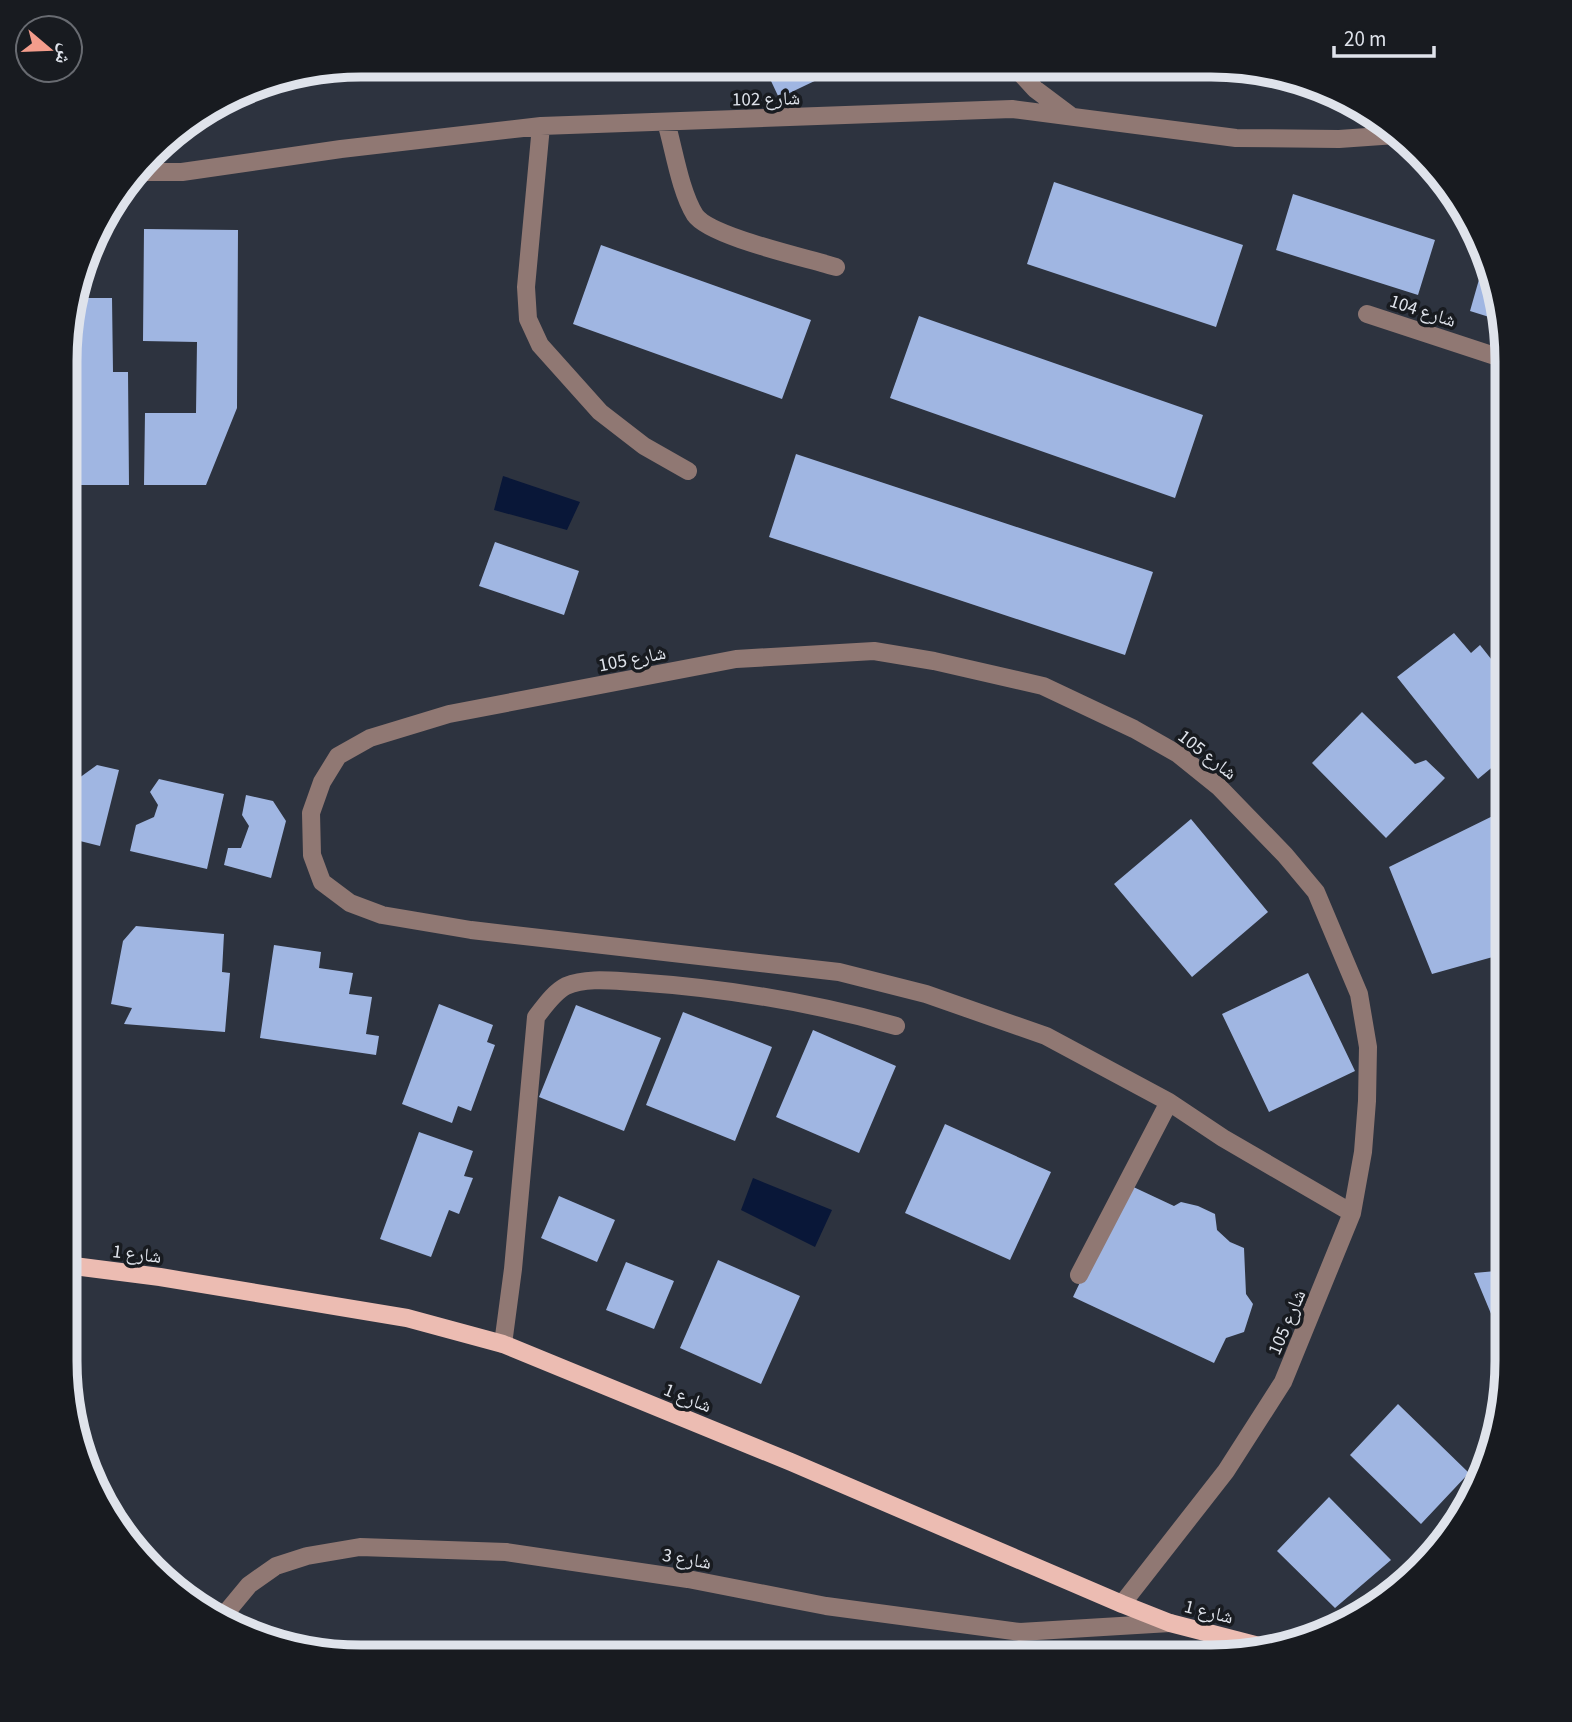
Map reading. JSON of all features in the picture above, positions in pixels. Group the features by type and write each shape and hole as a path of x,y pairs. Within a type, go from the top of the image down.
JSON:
{"main road":[{"name":"شارع 1","path":"77,1266 160,1277 407,1318 503,1344 791,1462 1122,1604 1170,1623 1248,1643"}],"street":[{"path":"1025,77 1035,89 1071,116"},
{"name":"شارع 102","path":"149,172 181,172 341,149 541,126 1012,109 1236,138 1339,139 1384,136"},
{"path":"666,122 686,193 696,216 706,225 730,235 836,267"},
{"path":"541,126 526,288 528,320 540,345 600,412 644,446 688,471"},
{"name":"شارع 104","path":"1367,314 1495,356"},
{"name":"شارع 105","path":"1122,1604 1226,1471 1283,1382 1352,1213 1363,1152 1368,1047 1359,994 1316,892 1285,855 1219,787 1178,754 1134,729 1043,686 874,650 736,659 449,714 370,738 338,756 322,782 311,813 312,855 322,882 350,903 382,915 471,930 839,972 926,994 1046,1035 1169,1102"},
{"path":"503,1344 513,1269 536,1017 566,986 598,980 727,990 860,1016 896,1026"},
{"path":"1079,1275 1169,1102 1223,1138 1352,1213"},
{"name":"شارع 3","path":"227,1612 249,1585 276,1566 307,1556 360,1546 506,1552 688,1579 826,1606 1020,1632 1170,1623"}],"water":[{"path":"503,476 580,502 567,530 494,510"},
{"path":"753,1178 832,1210 815,1247 741,1210"}],"building":[{"path":"769,77 823,77 779,98"},
{"path":"1054,182 1243,245 1216,327 1027,264"},
{"path":"1293,194 1435,240 1418,295 1276,250"},
{"path":"144,229 238,230 237,408 206,485 144,485 145,413 196,413 197,342 143,341"},
{"path":"601,245 811,320 782,399 573,324"},
{"path":"1481,273 1492,318 1470,311"},
{"path":"84,298 112,298 113,372 128,372 129,485 77,485 77,361"},
{"path":"919,316 1203,415 1175,498 890,398"},
{"path":"796,454 1153,572 1125,655 769,537"},
{"path":"495,542 579,571 564,615 479,586"},
{"path":"1454,633 1471,653 1480,645 1495,664 1495,765 1478,779 1397,677"},
{"path":"1362,712 1415,764 1426,760 1445,778 1386,838 1312,763"},
{"path":"97,765 119,770 100,846 77,840 77,779"},
{"path":"159,779 224,794 207,869 130,851 136,825 154,817 158,805 150,792"},
{"path":"246,795 273,801 286,821 271,878 224,865 228,848 241,848 249,826 242,815"},
{"path":"1495,815 1495,956 1432,974 1389,867"},
{"path":"1191,819 1268,912 1192,977 1114,884"},
{"path":"136,926 224,934 222,972 230,973 225,1032 124,1024 132,1008 111,1004 123,941"},
{"path":"274,945 321,952 319,968 353,973 349,994 372,997 366,1034 379,1036 376,1055 260,1038"},
{"path":"1308,973 1355,1071 1269,1112 1222,1014"},
{"path":"439,1004 493,1025 487,1042 495,1045 471,1111 458,1106 452,1123 402,1104"},
{"path":"576,1005 661,1038 624,1131 539,1097"},
{"path":"683,1012 772,1047 735,1141 646,1105"},
{"path":"813,1030 896,1066 859,1153 776,1117"},
{"path":"945,1124 1051,1172 1010,1260 905,1213"},
{"path":"419,1132 473,1151 464,1176 473,1178 459,1214 449,1210 431,1257 380,1239"},
{"path":"1127,1184 1174,1206 1181,1202 1215,1214 1217,1230 1230,1242 1244,1248 1246,1294 1253,1304 1244,1332 1226,1338 1214,1363 1073,1297"},
{"path":"559,1196 615,1220 597,1262 541,1238"},
{"path":"718,1260 800,1296 761,1384 680,1348"},
{"path":"626,1262 674,1281 654,1329 606,1310"},
{"path":"1495,1271 1495,1323 1474,1273"},
{"path":"1398,1404 1469,1473 1421,1524 1350,1455"},
{"path":"1329,1497 1391,1560 1335,1608 1277,1551"}]}
